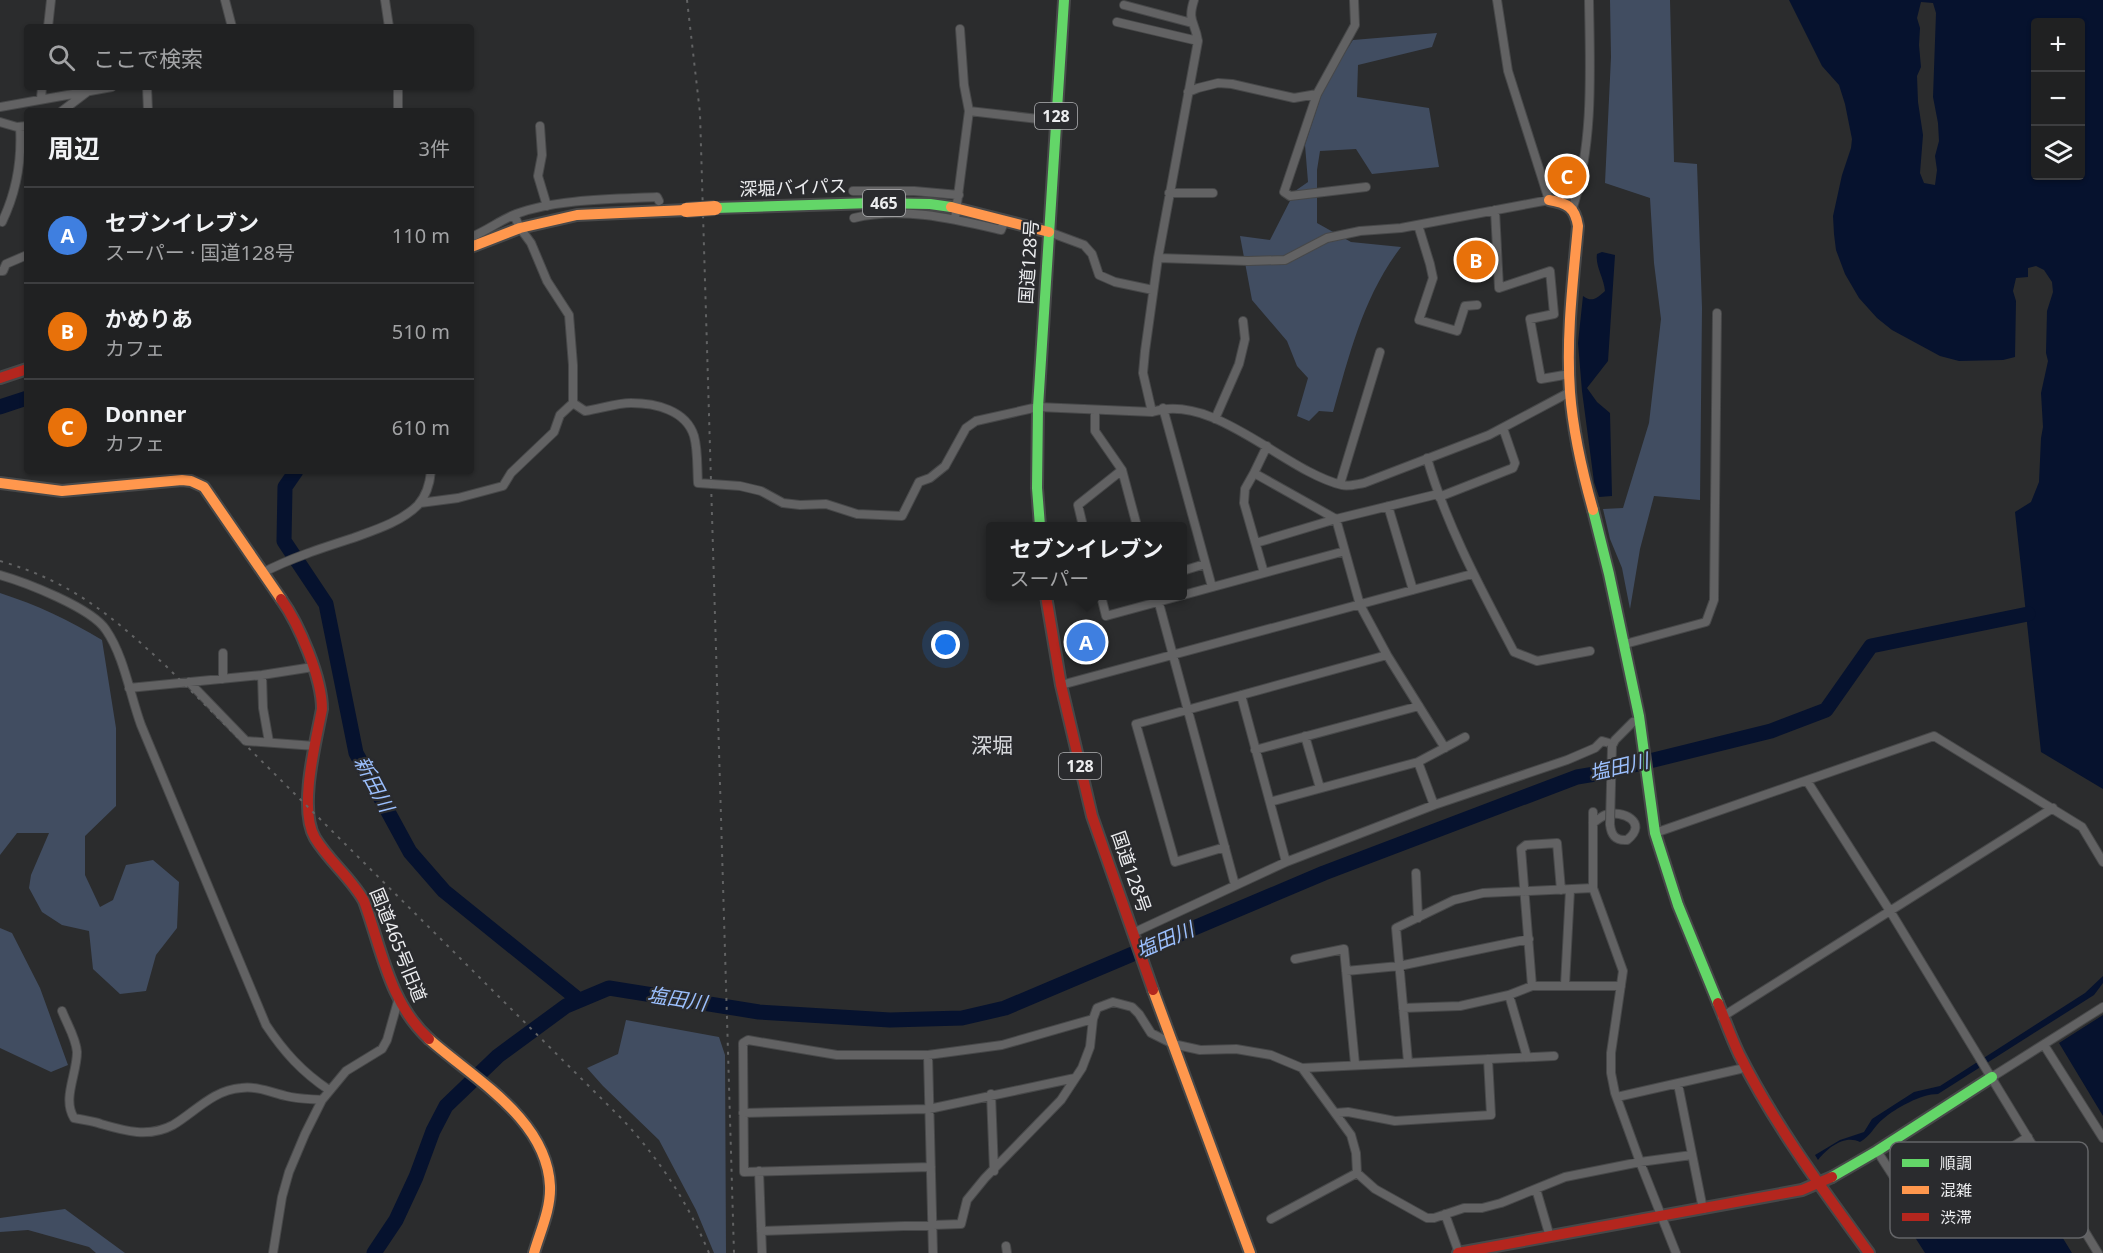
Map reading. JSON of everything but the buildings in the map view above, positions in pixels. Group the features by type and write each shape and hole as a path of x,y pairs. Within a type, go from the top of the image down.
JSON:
{"main road":[{"name":"国道128号","path":"1040,522 1037,488 1038,407 1064,0"},
{"path":"1549,200 1563,202 1573,207 1578,226 1569,318 1570,392 1579,458 1625,644 1654,827 1678,905 1738,1053 1819,1184 1869,1253"},
{"name":"深堀バイパス","path":"520,228 577,215 872,203 957,207 1049,232"},
{"name":"465","path":"474,247 520,228"},
{"path":"0,378 24,370"},
{"name":"国道465号旧道","path":"0,483 62,491 182,480 200,483 210,495 287,607 313,667 322,696 322,709 308,788 309,824 315,838 364,901 398,1001 410,1018 439,1047 527,1124 548,1164 549,1200 534,1253"},
{"name":"国道128号","path":"1047,600 1061,685 1092,816 1154,993 1250,1253"},
{"path":"1458,1253 1802,1190 1819,1184 1877,1151 1988,1072"}],"street":[{"path":"48,24 51,0"},
{"path":"225,0 231,24"},
{"path":"385,0 389,24"},
{"path":"1152,411 1143,373 1158,258 1198,41 1190,14 1194,0"},
{"path":"1354,0 1355,26 1317,94 1284,192 1290,196 1366,187"},
{"path":"1158,258 1285,260 1327,238 1360,231 1418,225 1549,200 1508,71 1497,0"},
{"path":"1573,207 1581,180 1590,100 1590,0"},
{"path":"1124,5 1192,23"},
{"path":"1117,22 1198,41"},
{"path":"957,207 969,111 964,86 960,29"},
{"path":"1188,92 1218,83 1294,98 1317,94"},
{"path":"41,99 42,90"},
{"path":"0,107 93,90"},
{"path":"147,90 148,108"},
{"path":"398,90 398,108"},
{"path":"66,108 87,91"},
{"path":"969,111 1056,121"},
{"path":"0,122 24,126 17,186 2,222"},
{"path":"540,126 542,155 538,176 546,206"},
{"path":"853,191 914,191 957,207"},
{"path":"1169,193 1213,193"},
{"path":"474,236 514,214 546,206 606,200 657,198 659,201"},
{"path":"854,218 873,213 923,215 957,207"},
{"path":"1495,210 1499,288 1550,271 1554,314 1530,319 1541,379 1570,374"},
{"path":"420,503 458,498 502,486 511,472 554,432 560,415 573,403 570,315 548,281 531,243 520,228 514,214"},
{"path":"1418,225 1433,278 1419,320 1457,331 1465,306 1477,305"},
{"path":"1049,232 1083,245 1092,254 1099,275 1114,282 1153,290"},
{"path":"0,271 3,271 6,264 24,256"},
{"path":"1625,644 1706,622 1714,600 1718,313"},
{"path":"1215,419 1239,364 1245,339 1243,321"},
{"path":"1340,484 1380,352"},
{"path":"573,403 585,411 629,403 652,405 673,412 690,426 694,436 699,483 740,486 761,491 783,502 800,505 826,504 857,514 902,516 919,482 930,478 945,466 966,428 976,421 1038,407 1152,411 1163,408 1183,409 1215,419 1301,467 1344,486 1364,483 1503,428 1570,392"},
{"path":"1163,408 1212,587"},
{"path":"1095,410 1095,431 1122,470 1136,522"},
{"path":"1256,543 1336,519 1438,495 1513,468 1515,463 1503,428"},
{"path":"1264,573 1244,503 1245,489 1267,446"},
{"path":"1427,458 1438,495 1472,574 1514,652 1537,660 1590,651"},
{"path":"1082,522 1078,505 1122,470"},
{"path":"1254,473 1336,519 1360,605 1387,655 1445,748"},
{"path":"262,573 279,564 383,527 409,512 420,503 430,474"},
{"path":"1388,506 1413,590"},
{"path":"1187,592 1345,551"},
{"path":"1187,569 1205,564"},
{"path":"1061,685 1472,574"},
{"path":"0,575 36,588 75,607 100,622 107,631 141,725 266,1024 291,1060 307,1076 329,1090"},
{"path":"1102,600 1106,616 1154,600"},
{"path":"1157,600 1235,885"},
{"path":"223,679 224,653"},
{"path":"1225,846 1175,862 1136,724 1387,655"},
{"path":"129,688 262,675 313,667"},
{"path":"262,675 263,708 269,742"},
{"path":"189,682 246,741 315,746"},
{"path":"1241,695 1286,862"},
{"path":"1255,750 1419,706"},
{"path":"1593,823 1606,815 1627,816 1633,820 1635,833 1627,840 1620,841 1610,831 1610,824 1612,746 1636,719"},
{"path":"1305,736 1320,788"},
{"path":"1654,827 1807,781 1934,736 2082,827 2103,862"},
{"path":"1270,802 1418,762 1465,737"},
{"path":"1133,933 1286,862 1434,805 1567,760 1595,748 1602,741 1612,746"},
{"path":"1418,762 1434,805"},
{"path":"1807,781 1890,911 2031,1142"},
{"path":"1722,1017 2053,808"},
{"path":"1593,812 1593,888 1623,971 1611,1053 1611,1073 1617,1098 1640,1162 1676,1253"},
{"path":"1532,986 1521,849 1527,844 1557,843 1565,890 1565,985"},
{"path":"1416,873 1418,918"},
{"path":"1408,1062 1396,928 1454,900 1484,893 1593,888"},
{"path":"1346,971 1399,966 1529,939"},
{"path":"1295,959 1344,949 1355,1065"},
{"path":"1403,1008 1460,1006 1532,986 1621,986"},
{"path":"1509,994 1527,1057"},
{"path":"273,1253 288,1172 322,1100 346,1071 382,1049 387,1040 398,1001"},
{"path":"761,1231 961,1224 967,1200 1060,1100 1082,1068 1090,1047 1093,1019 1097,1008 1106,1003 1122,1003 1132,1007 1151,1033 1173,1044 1200,1050 1236,1049 1271,1055 1302,1068 1554,1056"},
{"path":"1988,1072 2044,1045 2103,1007"},
{"path":"62,1011 77,1051 70,1099 70,1112 74,1118 125,1132 141,1133 173,1125 199,1104 239,1088 259,1088 287,1096 322,1100"},
{"path":"931,1167 744,1172 743,1043 748,1040 837,1055 928,1055 1002,1045 1093,1019"},
{"path":"2044,1045 2103,1138"},
{"path":"928,1055 933,1253"},
{"path":"1335,1113 1348,1112 1395,1121 1491,1115 1488,1059"},
{"path":"1302,1068 1351,1135 1356,1153 1357,1173 1375,1189 1426,1218 1434,1218 1464,1208 1482,1208 1501,1203 1565,1177 1640,1162 1692,1155"},
{"path":"1617,1098 1740,1069"},
{"path":"743,1113 929,1109 1075,1078"},
{"path":"1678,1084 1703,1209"},
{"path":"991,1094 994,1171"},
{"path":"2020,1142 2028,1137"},
{"path":"1877,1151 1890,1171"},
{"path":"759,1171 762,1253"},
{"path":"1271,1219 1357,1173"},
{"path":"1536,1189 1550,1237"},
{"path":"1445,1214 1458,1253"},
{"path":"2088,1236 2098,1253"}],"shaded area":[{"path":"1610,0 1670,0 1674,162 1697,164 1702,308 1700,500 1654,496 1640,549 1630,609 1622,568 1610,539 1603,509 1623,508 1649,423 1661,319 1654,263 1650,198 1605,183 1611,57"},
{"path":"1789,0 2103,0 2103,789 2041,752 2015,512 2031,502 2039,482 2043,427 2041,393 2048,361 2046,353 2047,311 2053,292 2052,282 2044,270 2036,266 2028,268 2028,277 2016,278 2013,291 2016,301 2015,357 2003,360 1959,361 1940,356 1892,330 1877,318 1859,298 1845,274 1836,250 1833,216 1852,139 1839,85 1822,66"},
{"path":"1437,33 1432,47 1358,65 1357,97 1429,108 1439,167 1372,174 1356,149 1320,151 1317,170 1317,223 1351,242 1401,247 1367,306 1333,412 1319,411 1309,421 1297,416 1308,378 1297,366 1287,341 1252,300 1240,236 1270,240 1295,191 1308,182 1305,145 1325,84 1353,40"},
{"path":"1602,252 1615,255 1608,361 1587,388 1597,402 1610,413 1612,496 1599,497 1594,482 1578,343 1583,296 1597,298 1605,291 1597,259 1597,254"},
{"path":"0,593 52,613 102,640 116,728 116,806 85,836 85,875 100,907 113,900 126,865 153,860 179,882 177,928 156,955 146,991 120,994 93,969 89,931 62,925 42,912 29,888 31,875 49,833 17,833 0,855"},
{"path":"0,928 12,933 40,988 68,1065 51,1072 0,1048"},
{"path":"2103,976 2103,983 2094,995 1938,1094 1917,1099 1895,1110 1860,1142 1842,1141 1831,1147 1818,1160 1815,1155 1840,1140 1864,1132 1872,1119 1914,1092 1940,1086 2085,993"},
{"path":"2103,1015 2103,1116 2059,1043"},
{"path":"626,1020 719,1037 725,1055 726,1253 714,1253 696,1210 659,1140 587,1068 618,1054"},
{"path":"65,1209 125,1253 96,1253 89,1247 28,1230 0,1232 0,1218"},
{"path":"1915,1238 2063,1238 2072,1253 1925,1253"}],"pier":[{"path":"1921,2 1933,3 1936,13 1933,97 1939,141 1935,156 1937,170 1935,185 1924,183 1920,173 1923,135 1918,102 1917,76 1921,67 1920,28 1917,18"}],"waterway":[{"name":"新田川","path":"0,407 24,399"},
{"name":"新田川","path":"294,474 285,487 284,541 326,604 356,753 410,852 444,891 579,1000"},
{"name":"塩田川","path":"374,1253 396,1220 416,1177 433,1131 446,1106 498,1056 566,1006 609,988 759,1012 890,1020 962,1018 1005,1008 1324,873 1577,777 1771,731 1826,710 1871,646 2028,614"}],"railway":[{"path":"687,0 700,113 734,1253"},
{"path":"0,561 49,579 91,603 167,667 623,1120 672,1183 709,1253"}],"traffic: fast":[{"path":"1040,522 1037,488 1038,407 1064,0"},
{"path":"715,208 872,203 930,204 951,207"},
{"path":"1593,510 1639,716 1655,833 1678,905 1718,1003"},
{"path":"1891,1142 1992,1077"},
{"path":"1832,1177 1890,1143"}],"traffic: slow":[{"path":"1549,200 1569,207 1575,214 1578,226 1569,330 1570,392 1573,422 1593,510"},
{"path":"951,207 1049,232"},
{"path":"686,210 715,208"},
{"path":"474,246 520,228 577,215 686,210"},
{"path":"0,483 62,491 191,481 204,487 281,599"},
{"path":"1153,990 1250,1253"},
{"path":"429,1039 505,1102 536,1140 546,1162 550,1195 534,1253"}],"traffic: jam":[{"path":"0,378 24,370"},
{"path":"281,599 295,622 308,652 321,696 322,709 308,793 310,825 315,838 364,901 388,974 404,1009 429,1039"},
{"path":"1047,600 1061,685 1092,816 1153,990"},
{"path":"1718,1003 1739,1054 1768,1106 1800,1156 1869,1253"},
{"path":"1458,1253 1802,1190 1832,1177"}],"place":[{"name":"Donner","path":"1567,176"},
{"name":"かめりあ","path":"1476,260"},
{"name":"セブンイレブン","path":"1086,642"}],"district":[{"name":"深堀","path":"992,746"}]}
